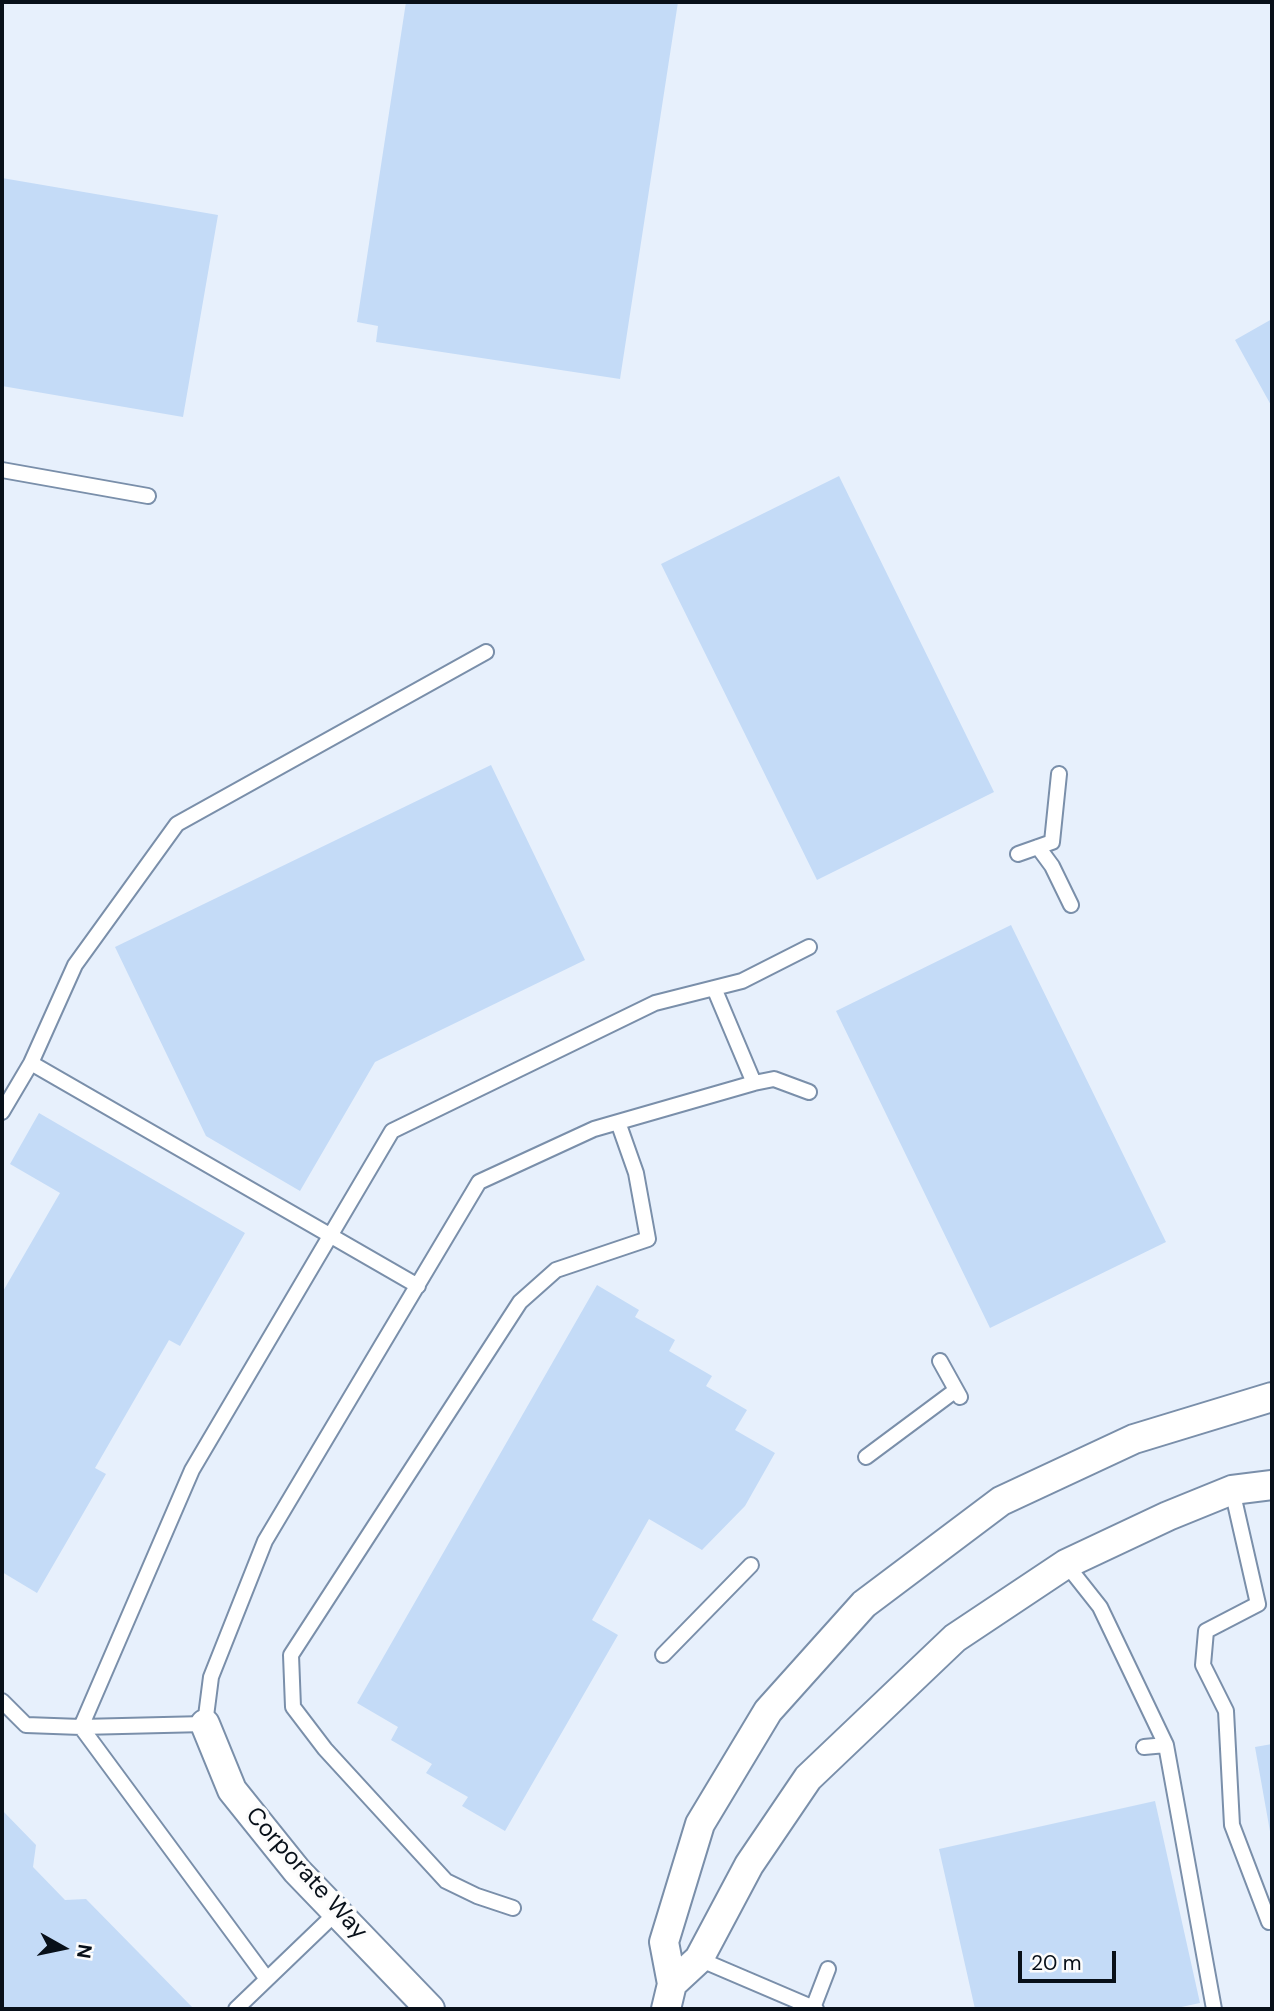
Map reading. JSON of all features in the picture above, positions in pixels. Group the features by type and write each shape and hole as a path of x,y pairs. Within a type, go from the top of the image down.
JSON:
{"street":[{"path":"669,1996 664,1942 700,1824 768,1711 864,1604 1001,1501 1134,1439 1272,1397"},
{"path":"669,1996 699,1959 749,1866 808,1778 955,1638 1066,1564 1168,1516 1232,1490 1272,1485"},
{"name":"Corporate Way","path":"205,1724 232,1790 297,1871 430,2009"}],"lane":[{"path":"2,470 148,496"},
{"path":"2,1112 31,1063 75,965 177,824 486,652"},
{"path":"1018,854 1052,842 1059,774"},
{"path":"1038,847 1052,866 1071,905"},
{"path":"81,1727 192,1470 392,1131 655,1003 742,981 809,947"},
{"path":"714,988 754,1083"},
{"path":"31,1063 418,1286"},
{"path":"2,1701 26,1726 205,1724 211,1676 265,1541 479,1182 594,1129 754,1083 774,1079 809,1092"},
{"path":"513,1908 477,1896 446,1881 325,1749 293,1707 291,1655 520,1302 556,1270 648,1239 636,1173 618,1122"},
{"path":"866,1457 958,1394 940,1361"},
{"path":"1232,1490 1258,1604 1206,1631 1203,1665 1226,1711 1231,1825 1269,1922 1272,1921"},
{"path":"1066,1564 1100,1607 1166,1745 1214,2009"},
{"path":"663,1655 751,1565"},
{"path":"81,1727 267,1979"},
{"path":"1144,1747 1166,1745"},
{"path":"236,2009 337,1912"},
{"path":"699,1959 814,2009 828,1969"}],"building":[{"path":"406,2 678,2 620,379 376,342 378,326 357,322"},
{"path":"2,178 218,215 183,417 2,386"},
{"path":"1272,319 1272,407 1235,340"},
{"path":"839,476 994,792 817,880 661,564"},
{"path":"491,765 585,960 375,1062 300,1191 206,1136 115,947"},
{"path":"1011,925 1166,1242 990,1328 836,1011"},
{"path":"39,1113 245,1233 180,1346 169,1340 95,1468 106,1474 37,1593 2,1572 2,1293 60,1193 10,1164"},
{"path":"597,1285 639,1310 635,1317 675,1340 669,1351 712,1376 706,1386 747,1410 735,1430 775,1453 745,1506 702,1550 649,1519 592,1620 618,1635 505,1831 462,1806 468,1797 426,1773 432,1764 391,1740 398,1727 357,1703"},
{"path":"1272,1744 1272,1837 1271,1837 1255,1747"},
{"path":"1155,1801 1200,2003 1172,2009 975,2009 939,1849"},
{"path":"2,1810 36,1845 33,1867 65,1900 86,1899 194,2009 2,2009"}]}
